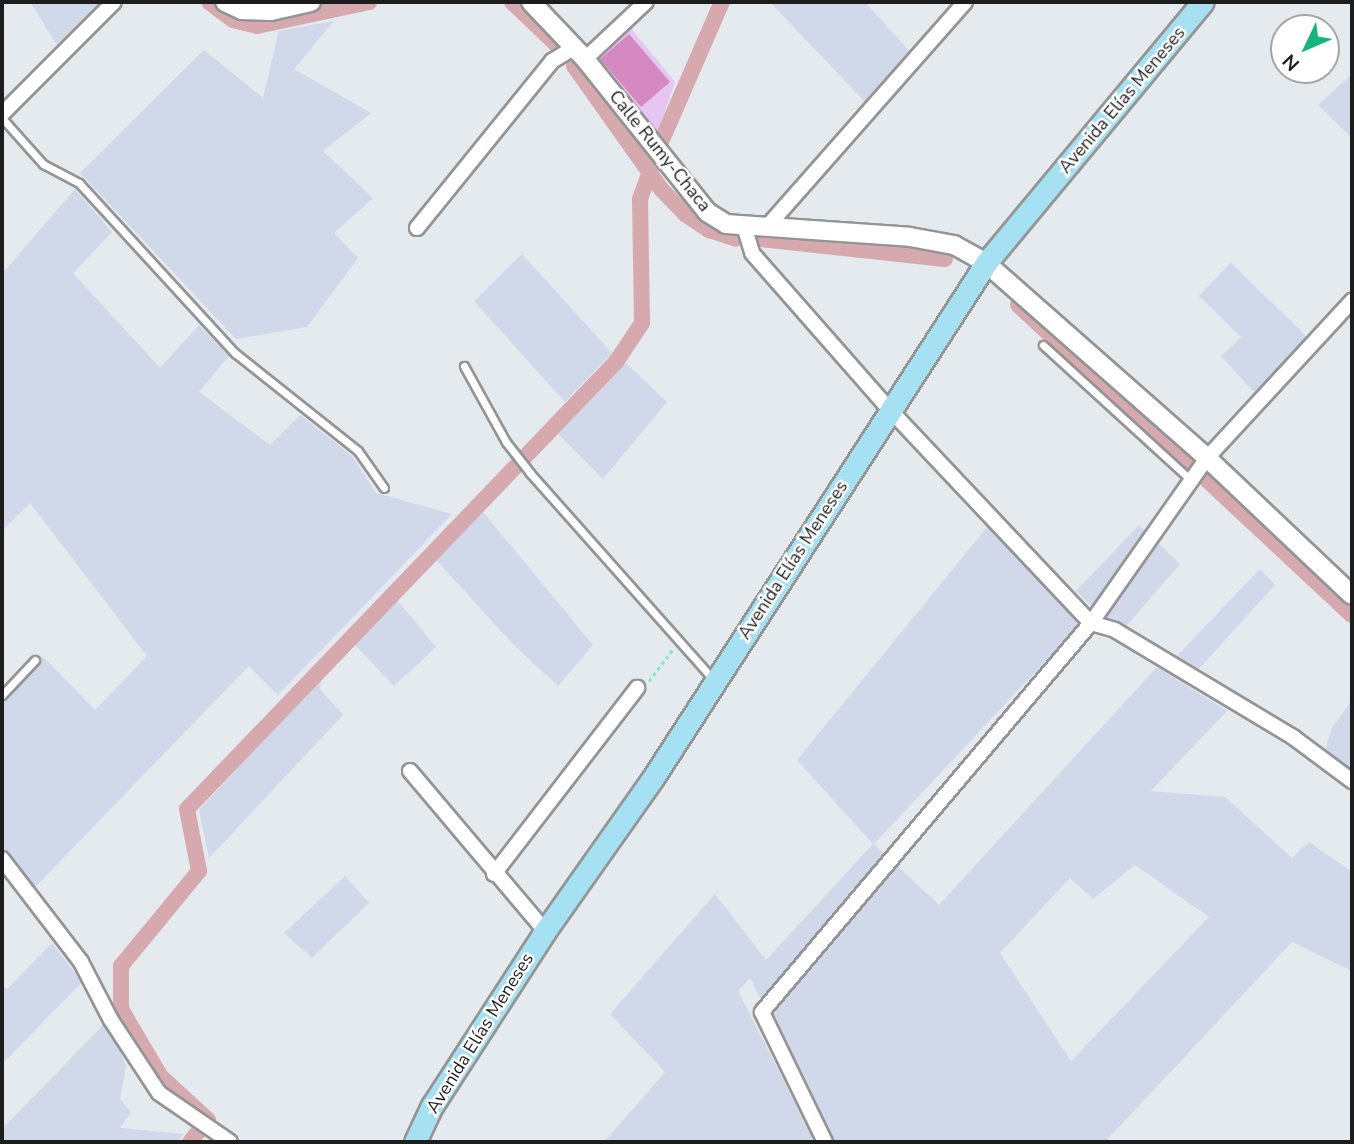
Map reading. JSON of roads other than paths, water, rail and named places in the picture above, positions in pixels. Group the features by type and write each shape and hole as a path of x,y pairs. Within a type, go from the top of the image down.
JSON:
{"main road":[{"name":"Avenida Elías Meneses","path":"415,1142 432,1106 545,931 653,778 986,263 1203,2"}],"street":[{"path":"2,116 114,2"},
{"path":"225,2 242,10 271,11 311,2"},
{"name":"Calle Rumy-Chaca","path":"531,2 580,54 707,212 726,224 910,237 954,245 986,263 1207,458 1352,595"},
{"path":"417,228 552,61 580,54 646,2"},
{"path":"766,228 965,2"},
{"path":"744,226 752,253 891,411 1091,623 1115,630 1293,737 1352,780"},
{"path":"825,1142 762,1012 1091,623 1207,458 1352,301"},
{"path":"494,874 637,688"},
{"path":"410,771 494,874 545,931"},
{"path":"2,859 81,962 111,1020 159,1093 230,1142"}],"lane":[{"path":"2,116 43,164 79,183 235,353 358,451 384,488"},
{"path":"1043,345 1191,481"},
{"path":"464,366 506,442 530,474 715,680"},
{"path":"2,695 35,660"}],"waterway":[{"path":"209,2 233,20 257,26 369,2"},
{"path":"512,2 558,46"},
{"path":"661,142 722,2"},
{"path":"574,66 661,189 685,214 709,230 736,239"},
{"path":"190,1142 208,1120 161,1077 121,1009 121,966 199,871 187,809 616,362 642,323 640,199 653,163"},
{"path":"760,239 945,259"},
{"path":"1018,305 1188,463"},
{"path":"1207,480 1352,615"}]}
